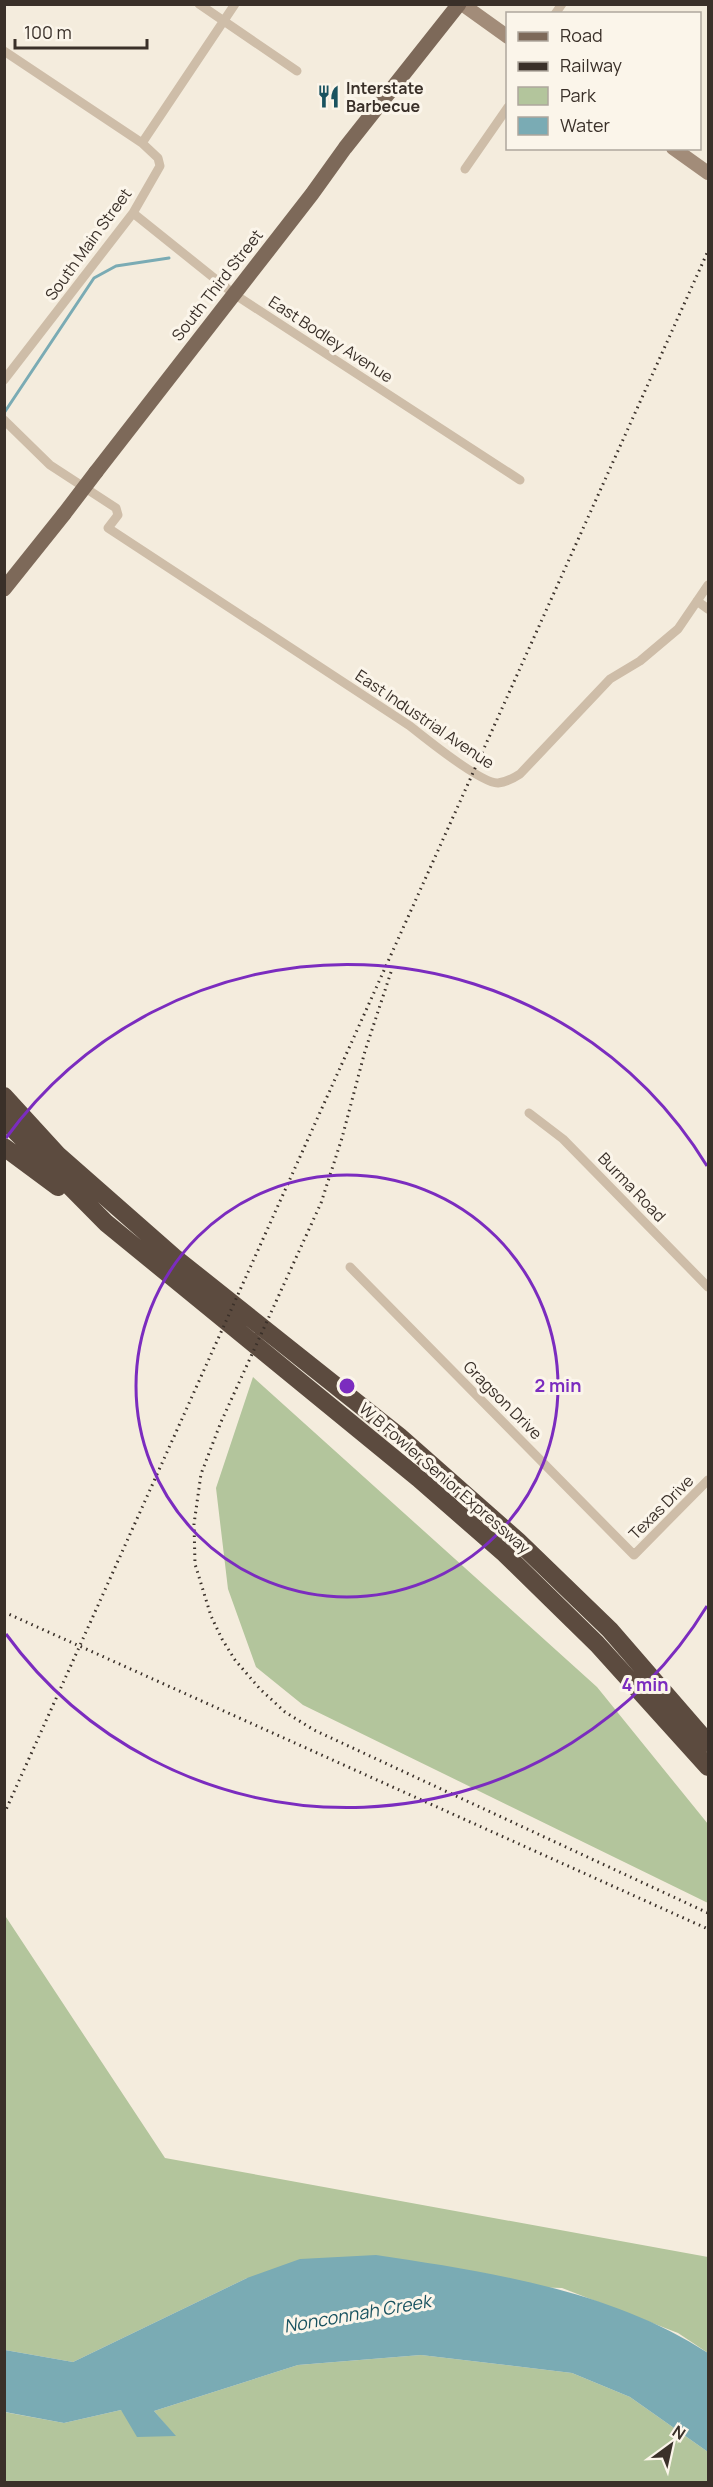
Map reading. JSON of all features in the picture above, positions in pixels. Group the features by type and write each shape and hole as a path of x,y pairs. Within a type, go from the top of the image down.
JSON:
{"highway":[{"name":"W B Fowler Senior Expressway","path":"4,1096 58,1155 174,1257 399,1437 518,1541 610,1630 708,1743"},
{"name":"W B Fowler Senior Expressway","path":"4,1118 106,1223 418,1478 505,1554 597,1644 708,1767"},
{"path":"4,1147 106,1223"}],"main road":[{"path":"460,4 506,36"},
{"name":"South Third Street","path":"4,589 345,148 460,4"},
{"path":"676,150 708,173"}],"street":[{"path":"199,4 297,71"},
{"path":"4,51 142,143 236,4"},
{"path":"465,169 506,108"},
{"name":"South Main Street","path":"4,380 132,213 160,166 158,158 142,143"},
{"name":"East Bodley Avenue","path":"132,213 234,294 520,480"},
{"name":"East Industrial Avenue","path":"6,421 50,465 116,508 117,515 108,528 410,726 454,759 497,783 512,779 531,764 610,680 640,661 678,629 697,601"},
{"path":"708,585 697,601 708,609"},
{"name":"Burma Road","path":"529,1113 564,1139 708,1287"},
{"name":"Gragson Drive","path":"350,1267 634,1555"},
{"name":"Texas Drive","path":"634,1555 708,1480"}],"green space":[{"path":"253,1377 597,1687 708,1824 708,1903 303,1705 256,1667 228,1589 216,1488"},
{"path":"4,1914 165,2158 708,2257 708,2353 678,2333 562,2288 247,2278 73,2362 5,2350"},
{"path":"421,2355 572,2373 630,2397 708,2452 708,2482 5,2482 4,2412 64,2423 121,2410 175,2436 154,2411 298,2365"}],"water":[{"name":"Nonconnah Creek","path":"376,2255 505,2277 548,2287 590,2299 671,2331 708,2353 708,2452 630,2397 572,2373 421,2355 298,2365 154,2411 176,2436 137,2437 121,2410 64,2423 5,2412 5,2350 73,2362 247,2278 300,2259"}],"waterway":[{"path":"4,413 94,278 116,266 169,258"}],"railway":[{"path":"4,1814 708,251"},
{"path":"391,972 365,1051 342,1138 321,1203 221,1422 201,1474 194,1524 195,1564 211,1616 235,1660 260,1689 285,1712 314,1730 708,1913"},
{"path":"4,1612 708,1929"}],"place":[{"name":"Interstate Barbecue","path":"328,97"}]}
